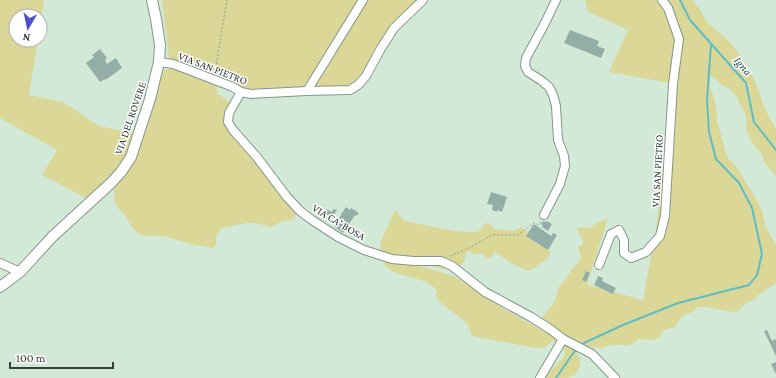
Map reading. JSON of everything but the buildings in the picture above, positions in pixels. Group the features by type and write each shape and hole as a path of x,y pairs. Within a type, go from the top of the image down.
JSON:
{"street":[{"name":"VIA DEL ROVERE","path":"0,287 20,272 52,237 111,183 131,158 150,99 159,62 160,45 152,0"},
{"path":"307,91 363,0"},
{"name":"VIA SAN PIETRO","path":"159,62 173,64 233,87 241,92 251,94 350,90 358,85 366,76 394,28 423,0"},
{"path":"544,215 560,184 565,166 564,156 558,140 556,106 553,95 549,87 528,72 525,66 526,58 546,23 556,0"},
{"name":"VIA SAN PIETRO","path":"599,265 611,234 619,230 624,240 624,253 631,258 646,252 660,236 665,216 673,84 679,39 668,8 662,0"},
{"name":"VIA CA' BOSA","path":"241,92 229,113 228,122 287,197 300,211 338,237 364,250 392,259 441,261 452,266 485,292 550,329 563,339 592,354 615,378"},
{"path":"0,263 20,272"},
{"path":"540,378 563,339"}],"path":[{"path":"214,80 227,0"},
{"path":"441,261 492,235 518,235 534,223 539,225 544,215"}],"shaded area":[{"path":"0,0 44,0 43,8 8,8 8,48 37,48 29,95 63,102 99,126 137,134 125,163 90,200 42,175 57,150 0,118"},
{"path":"162,0 422,0 391,29 361,80 354,85 344,88 314,88 303,86 275,89 246,89 217,74 182,61 169,58"},
{"path":"585,0 692,0 701,11 707,22 728,40 738,52 754,78 763,104 776,129 776,176 764,162 761,152 756,148 749,137 746,128 747,121 745,112 737,97 731,90 720,84 712,76 710,77 710,87 715,101 717,122 727,157 738,169 756,199 762,211 766,228 776,245 776,283 745,304 738,311 733,312 707,307 697,307 692,312 684,315 677,323 676,327 664,330 659,338 653,340 638,339 629,345 612,345 601,348 584,347 539,321 554,303 560,285 581,257 578,247 582,245 583,241 577,229 580,227 591,228 598,222 608,218 587,285 643,300 656,229 663,168 670,158 675,84 609,72 628,30 588,12"},
{"path":"168,69 179,69 217,81 217,93 228,101 229,107 225,121 226,127 231,134 249,150 289,204 296,215 293,219 283,221 271,227 255,223 247,223 222,228 217,234 216,245 213,248 191,244 163,236 146,236 139,234 131,226 125,215 117,207 114,200 115,195 113,188 130,166 140,146 159,73"},
{"path":"395,210 405,221 455,231 479,231 482,229 484,224 488,223 495,229 513,231 522,227 550,252 549,257 528,271 511,263 495,252 490,259 486,258 482,253 476,254 467,251 463,263 449,269 451,271 379,253 381,241"},
{"path":"381,257 431,269 456,277 499,306 575,349 574,350 580,359 580,365 575,375 567,378 544,378 563,358 565,353 563,346 553,341 544,348 535,348 472,336 467,323 440,302 436,296 437,291 432,286 422,280 394,272 384,264"}],"waterway":[{"name":"Igna","path":"680,0 690,20 746,83 754,122 776,150"},
{"path":"582,345 623,325 678,303 749,285 757,275 762,254 752,208 739,183 716,159 709,132 707,100 711,44"},
{"path":"556,378 577,349"}]}
